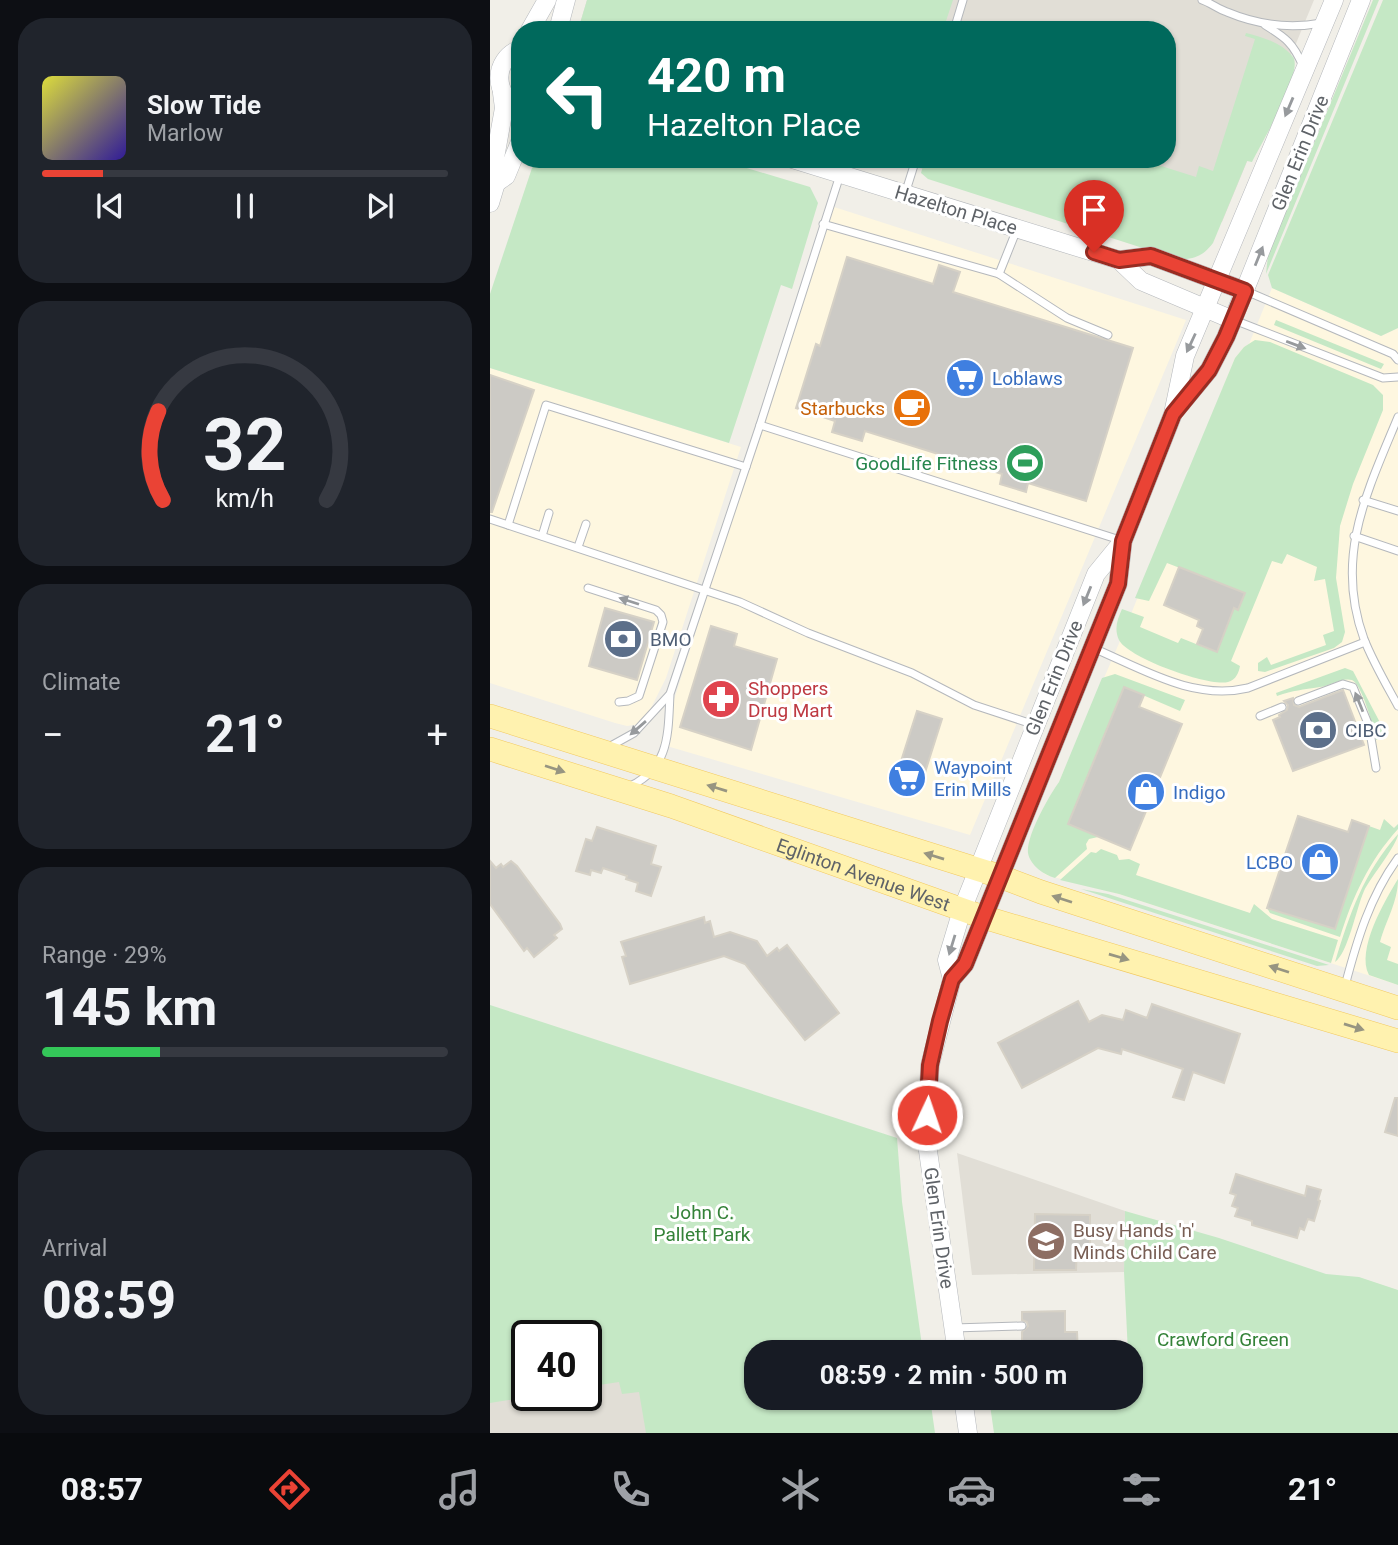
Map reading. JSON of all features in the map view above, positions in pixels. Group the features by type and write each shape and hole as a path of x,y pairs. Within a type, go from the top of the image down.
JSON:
{"main road":[{"name":"Eglinton Avenue West","path":"490,716 989,873 1398,1008"},
{"name":"Eglinton Avenue West","path":"490,749 621,790 972,914 1398,1041"}],"street":[{"path":"535,21 547,0"},
{"path":"560,21 566,0"},
{"name":"Glen Erin Drive","path":"955,1340 926,1137 930,1065 952,979 965,964 972,914 989,873 1093,648 1118,584 1123,541 1173,414 1185,356 1334,0"},
{"name":"Glen Erin Drive","path":"1173,414 1209,370 1233,320 1362,0"},
{"path":"490,50 511,49"},
{"path":"490,203 496,183 493,169 502,117 497,87 502,63 511,54"},
{"path":"497,87 511,103"},
{"path":"496,183 506,176 511,164"},
{"name":"Hazelton Place","path":"821,168 1119,260 1151,256 1245,291"},
{"name":"Hazelton Place","path":"1119,260 1140,281 1233,320"},
{"name":"Glen Erin Drive","path":"989,873 1036,725 1096,574 1123,541"},
{"path":"965,1410 968,1433"}],"lane":[{"path":"957,21 963,0"},
{"path":"1202,0 1227,12 1261,23 1288,27 1325,22"},
{"path":"1261,23 1285,37 1296,49 1304,70"},
{"path":"905,195 913,168"},
{"path":"621,790 639,782 663,757 670,694 840,174"},
{"path":"823,224 999,274 1068,318 1108,335"},
{"path":"999,274 1017,229"},
{"path":"1245,291 1393,354 1398,360"},
{"path":"1233,320 1383,378 1398,377"},
{"path":"508,525 546,405 746,467"},
{"path":"1398,417 1363,500 1354,536 1351,573 1353,595 1365,642 1398,706"},
{"path":"760,425 1123,541"},
{"path":"1363,500 1398,511"},
{"path":"542,536 549,513"},
{"path":"490,519 740,602 808,633 890,663 974,705 1036,725"},
{"path":"578,547 586,524"},
{"path":"1354,536 1398,551"},
{"path":"588,588 656,610 663,622 639,696 619,702"},
{"path":"1093,648 1185,687 1228,693 1248,688 1365,642"},
{"path":"1298,701 1343,684 1353,687 1369,726 1376,768"},
{"path":"600,752 634,733 670,694"},
{"path":"1260,716 1282,707"},
{"path":"1344,990 1367,911 1386,874 1398,858"},
{"path":"953,1328 1022,1326"}],"shaded area":[{"path":"587,0 1314,0 1222,222 1122,232 919,168 1176,168 1176,21 581,21"},
{"path":"831,206 1186,320 970,835 660,744"},
{"path":"1272,288 1381,336 1398,328 1398,985 1119,894 1046,875 1031,860 1028,852 1029,842 1042,811 1059,782 1120,641 1235,358 1249,344"},
{"path":"490,368 741,447 666,678 640,724 627,726 615,723 490,683"},
{"name":"Busy Hands 'n' Minds Child Care","path":"957,1153 1125,1211 1124,1272 972,1275"},
{"path":"490,1293 562,1320 511,1320 511,1411 602,1411 602,1335 642,1350 657,1433 490,1433"}],"green space":[{"path":"587,0 953,0 946,21 581,21"},
{"path":"1373,0 1379,0 1266,274 1268,255"},
{"path":"1383,0 1398,0 1398,328 1381,336 1272,288 1268,275"},
{"path":"1246,33 1272,41 1293,57 1295,65 1280,109 1252,162 1247,161 1213,243 1199,256 1180,260 928,179 921,173 922,168 1168,168 1196,177 1199,166 1213,171 1255,39 1245,36"},
{"path":"532,168 747,168 810,187 818,203 792,289 781,285 729,443 490,368 490,294"},
{"path":"1276,320 1384,364 1381,369 1274,325"},
{"path":"1255,340 1270,342 1373,385 1383,395 1383,410 1353,484 1340,526 1336,578 1345,632 1342,642 1334,648 1265,672 1258,671 1258,663 1267,657 1271,665 1326,645 1323,635 1334,631 1325,579 1314,581 1317,567 1287,554 1282,564 1272,561 1231,661 1240,666 1238,673 1231,681 1218,682 1170,670 1137,655 1119,640 1117,624 1122,609 1144,617 1140,627 1178,643 1181,638 1216,652 1234,608 1244,593 1167,563 1149,601 1135,598 1235,358 1244,347"},
{"path":"1345,668 1353,671 1386,734 1376,740 1360,690 1352,680 1277,696 1276,693"},
{"path":"1115,674 1185,700 1180,711 1124,687 1068,824 1098,837 1089,839 1087,849 1055,878 1042,872 1032,862 1028,846 1044,806 1059,782 1102,678"},
{"path":"1384,819 1394,828 1398,824 1398,829 1363,880 1340,937 1270,913 1267,908 1335,929 1369,826 1380,830"},
{"path":"1398,834 1394,845 1364,891 1344,950 1335,962 1359,895 1376,864"},
{"path":"1101,849 1117,855 1119,860 1129,859 1140,864 1136,875 1250,913 1254,904 1272,919 1338,940 1331,963 1119,894 1060,880 1091,852 1096,853"},
{"path":"1398,879 1394,903 1380,942 1391,947 1387,960 1398,964 1398,985 1369,975 1366,953 1373,926"},
{"path":"1081,889 1108,894 1329,965 1317,966"},
{"name":"John C. Pallett Park","path":"490,1005 897,1138 902,1202 921,1340 744,1340 744,1410 932,1410 935,1433 646,1433 639,1392 622,1394 619,1382 602,1385 602,1320 511,1320 511,1400 490,1403"},
{"name":"Crawford Green","path":"1125,1211 1219,1238 1326,1274 1359,1277 1398,1290 1398,1433 994,1433 991,1410 1143,1410 1143,1340 1127,1340 1124,1272"}],"building":[{"name":"Loblaws","path":"847,257 933,284 939,265 960,272 953,292 1133,348 1086,501 1028,483 1026,492 1000,484 1002,474 865,431 862,441 832,432 835,421 796,408 816,344 820,346"},
{"path":"490,375 534,390 492,512 490,512"},
{"path":"1179,567 1245,593 1238,610 1234,608 1217,652 1197,644 1203,629 1197,626 1199,620 1164,605"},
{"path":"605,608 654,622 637,680 589,666"},
{"path":"711,626 737,634 734,646 777,659 751,750 680,727"},
{"path":"1124,687 1144,695 1139,707 1182,724 1130,850 1068,824"},
{"name":"CIBC","path":"1343,690 1364,745 1293,771 1273,720 1287,710 1288,705 1284,701 1293,698 1294,705 1299,707"},
{"path":"917,711 942,719 921,785 896,777"},
{"name":"LCBO","path":"1298,816 1348,832 1352,820 1369,826 1335,929 1267,908"},
{"path":"597,827 656,846 651,864 661,867 651,896 636,891 638,883 626,879 627,876 603,868 601,873 591,870 590,875 576,871 586,839 592,841"},
{"path":"490,861 496,868 511,861 517,866 560,924 562,929 554,935 557,938 534,957 527,948 524,951 490,904"},
{"path":"704,917 705,923 710,921 714,937 730,932 757,941 767,956 777,948 779,951 787,945 839,1013 805,1040 745,964 724,956 630,984 622,957 626,956 621,942"},
{"path":"1078,1001 1089,1022 1102,1015 1123,1020 1126,1010 1147,1018 1152,1004 1240,1034 1224,1083 1193,1072 1184,1100 1173,1097 1183,1069 1122,1049 1121,1054 1098,1048 1022,1088 998,1043"},
{"path":"1395,1098 1398,1098 1398,1136 1385,1132"},
{"path":"1236,1174 1305,1196 1307,1186 1321,1190 1314,1221 1308,1219 1304,1230 1300,1228 1297,1238 1252,1225 1252,1221 1235,1216 1238,1208 1232,1206 1236,1195 1230,1193"},
{"path":"1035,1214 1090,1215 1090,1248 1077,1248 1076,1270 1034,1270"},
{"path":"1065,1311 1065,1332 1077,1332 1077,1340 1022,1340 1022,1332 1028,1326 1027,1322 1022,1320 1022,1312"}],"place":[{"name":"Loblaws","path":"965,378"},
{"name":"Starbucks","path":"912,408"},
{"name":"GoodLife Fitness","path":"1025,463"},
{"name":"BMO","path":"623,639"},
{"name":"Shoppers Drug Mart","path":"721,699"},
{"name":"CIBC","path":"1318,730"},
{"name":"Waypoint Erin Mills","path":"907,778"},
{"name":"Indigo","path":"1146,792"},
{"name":"LCBO","path":"1320,862"},
{"name":"Busy Hands 'n' Minds Child Care","path":"1046,1241"}],"route":[{"path":"927,1115 930,1065 952,979 965,964 1118,584 1123,541 1173,414 1209,370 1245,291 1151,256 1119,260 1094,252"}]}
